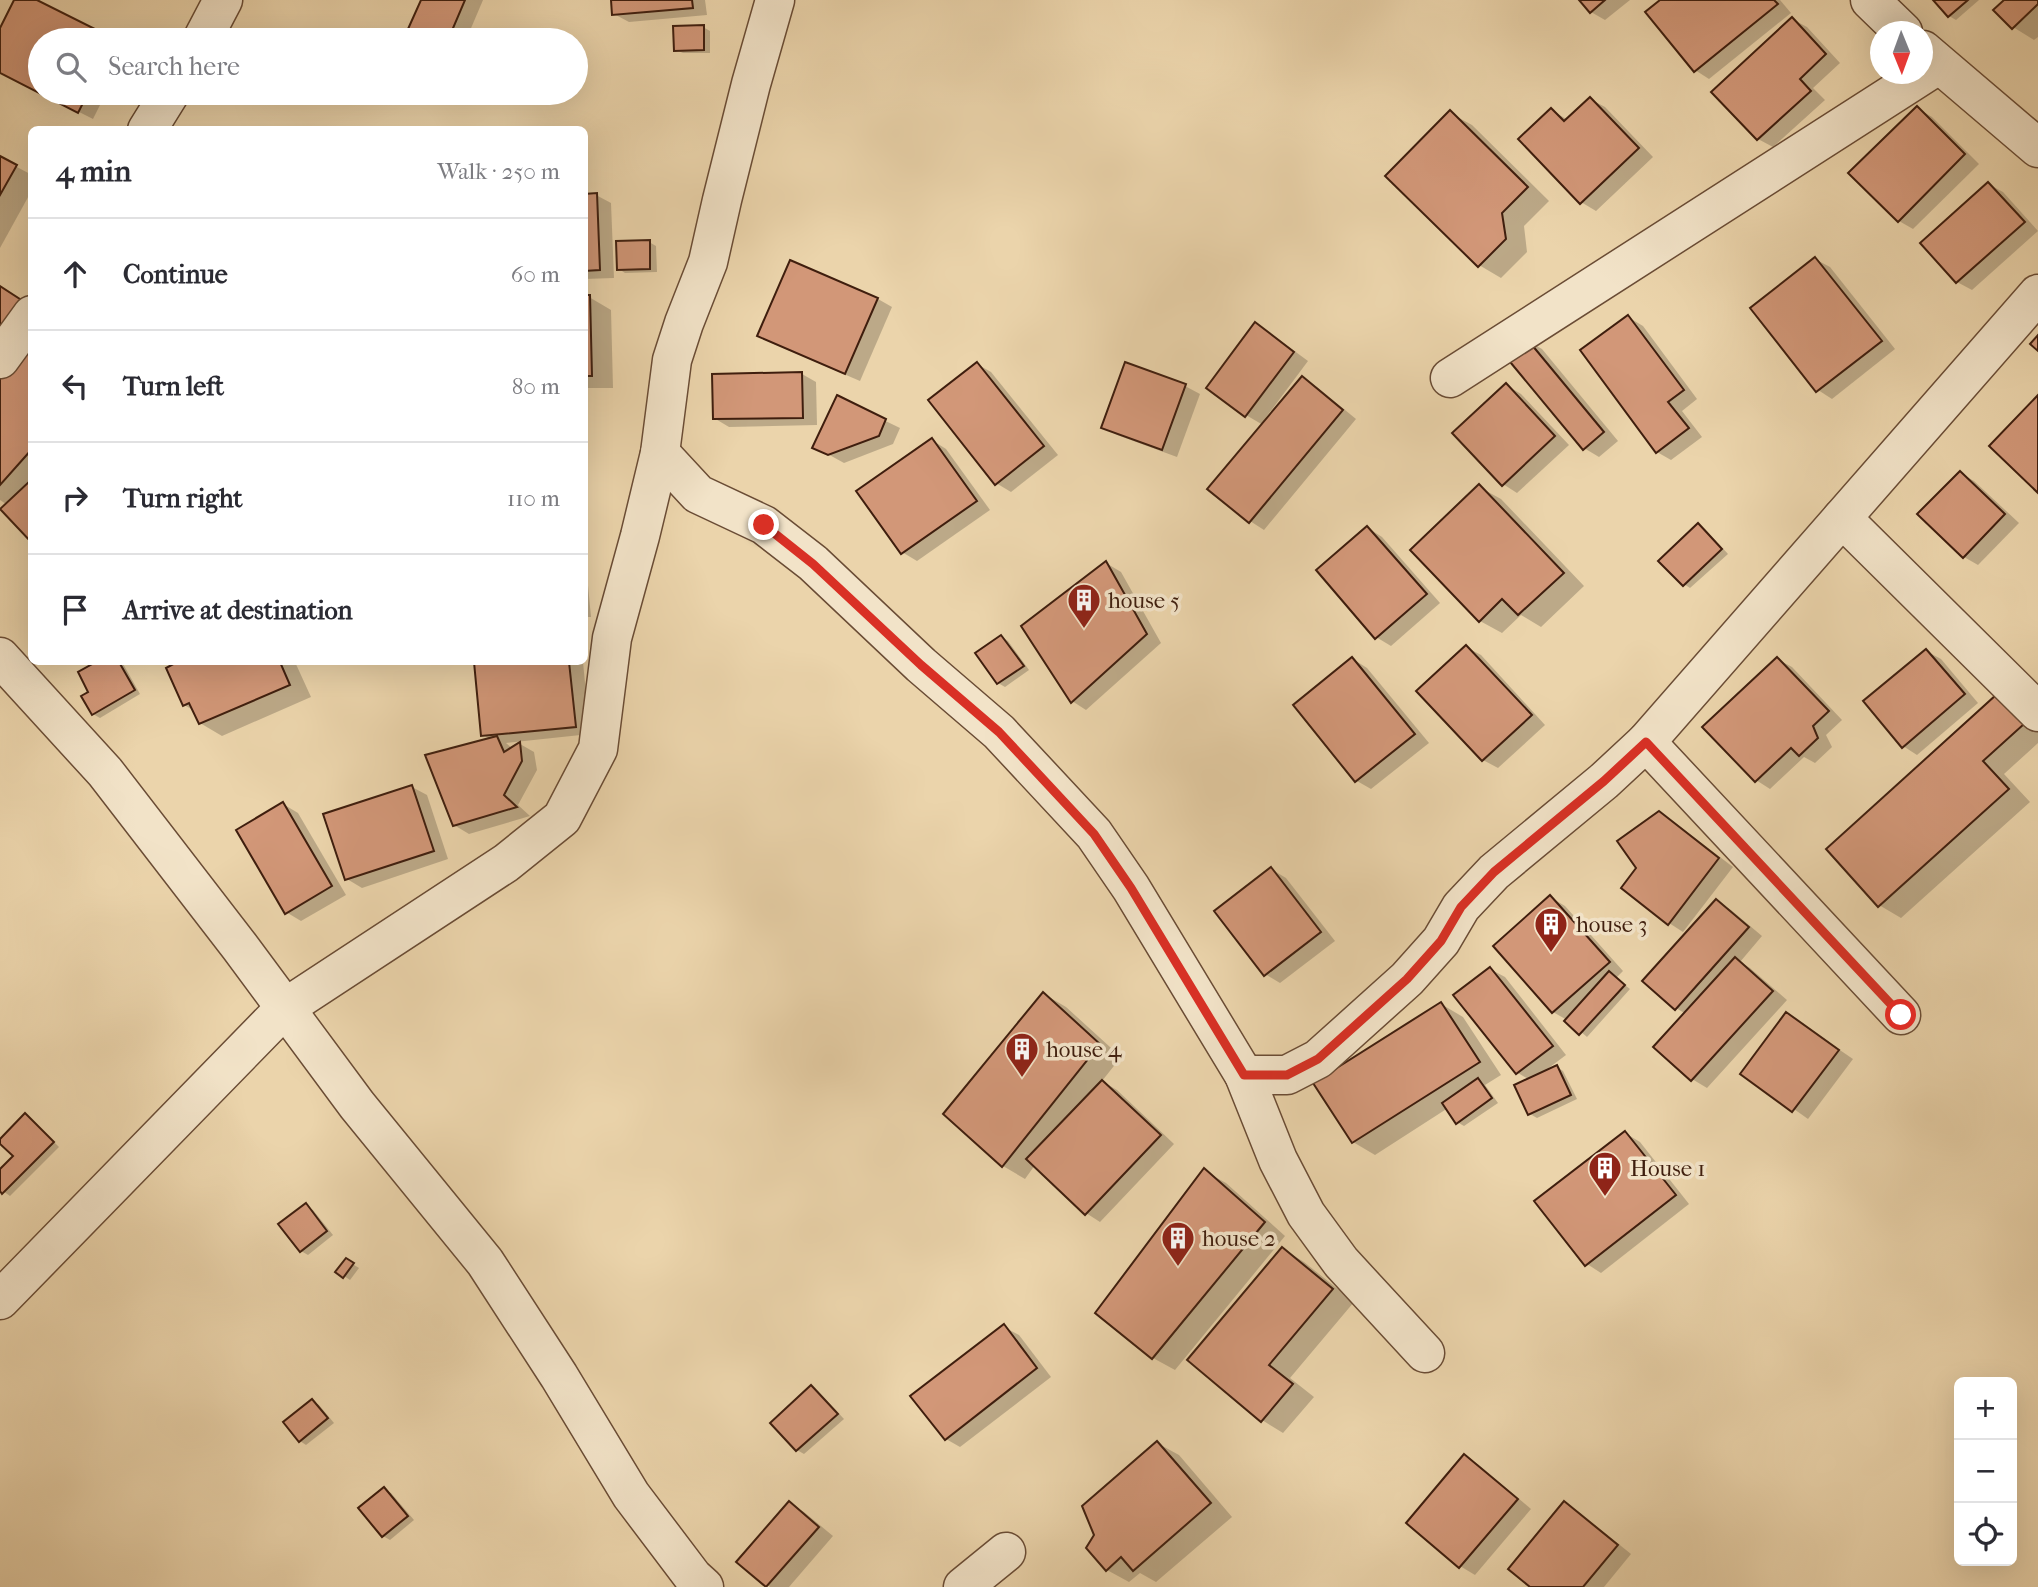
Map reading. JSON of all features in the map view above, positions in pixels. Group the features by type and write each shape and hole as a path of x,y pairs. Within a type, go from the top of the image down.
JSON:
{"street":[{"path":"208,28 223,0"},
{"path":"0,1300 285,1008 506,863 562,818 598,749 612,638 660,453 672,360 708,262 751,84 775,0"},
{"path":"1870,0 1892,21"},
{"path":"1933,60 2038,148"},
{"path":"1450,378 1891,84"},
{"path":"149,126 163,105"},
{"path":"1244,1075 1287,1075 1318,1059 1407,979 1441,941 1461,907 1494,872 1604,781 1646,742 2038,294"},
{"path":"0,359 28,320"},
{"path":"660,453 698,494 764,525 813,564 921,665 999,732 1094,834 1131,888 1244,1075 1278,1160 1306,1214 1341,1262 1425,1353"},
{"path":"1842,518 2038,712"},
{"path":"0,657 105,772 357,1105 485,1262 631,1495 693,1577 704,1587"},
{"path":"1646,742 1901,1015"},
{"path":"963,1587 1006,1552"}],"building":[{"path":"14,0 37,0 93,28 28,28 28,87 0,73 0,28"},
{"path":"421,0 465,0 453,28 408,28"},
{"path":"611,0 692,0 693,8 612,15"},
{"path":"1579,0 1605,0 1590,13"},
{"path":"1660,0 1774,0 1778,4 1694,72 1645,12"},
{"path":"1933,0 1968,0 1948,17"},
{"path":"2004,0 2038,0 2038,4 2012,29 1993,10"},
{"path":"1792,17 1826,54 1800,79 1811,91 1757,140 1711,92"},
{"path":"704,25 704,50 674,51 673,26"},
{"path":"1590,97 1639,148 1580,204 1518,139 1551,108 1564,121"},
{"path":"62,105 82,105 78,113"},
{"path":"1917,106 1965,154 1898,222 1848,173"},
{"path":"1450,110 1528,187 1502,213 1506,239 1478,267 1385,176"},
{"path":"0,156 17,165 0,195"},
{"path":"1988,182 2025,222 1956,283 1920,243"},
{"path":"597,193 600,270 588,271 588,194"},
{"path":"650,240 650,269 617,270 616,241"},
{"path":"1815,257 1882,341 1816,392 1750,308"},
{"path":"790,260 878,298 845,374 757,336"},
{"path":"0,286 26,303 0,341"},
{"path":"588,295 590,295 592,376 588,376"},
{"path":"1628,315 1684,390 1668,402 1689,428 1656,453 1580,350"},
{"path":"1255,322 1294,352 1245,417 1206,388"},
{"path":"2038,335 2038,351 2030,344"},
{"path":"28,338 28,454 0,485 0,369"},
{"path":"1527,339 1604,432 1583,450 1506,357"},
{"path":"977,362 1044,446 995,485 928,400"},
{"path":"1125,362 1186,384 1162,450 1101,428"},
{"path":"802,372 803,418 713,419 712,374"},
{"path":"1302,376 1343,410 1249,523 1207,489"},
{"path":"1506,383 1555,436 1502,486 1452,433"},
{"path":"837,395 886,419 879,436 828,455 812,448"},
{"path":"2038,395 2038,493 1989,446"},
{"path":"932,438 977,501 901,554 856,491"},
{"path":"1960,471 2005,514 1963,558 1917,514"},
{"path":"28,483 28,539 0,509"},
{"path":"1479,484 1564,573 1518,615 1502,599 1479,622 1410,550"},
{"path":"1698,523 1722,549 1683,586 1658,561"},
{"path":"1367,526 1427,594 1375,639 1316,570"},
{"name":"house 5","path":"1106,561 1147,634 1071,703 1021,626"},
{"path":"1001,635 1024,666 997,684 975,653"},
{"path":"1466,645 1532,715 1482,761 1416,691"},
{"path":"1926,649 1965,694 1902,748 1863,701"},
{"path":"1352,657 1415,734 1355,782 1293,705"},
{"path":"1777,657 1829,711 1813,726 1818,738 1799,756 1791,748 1755,782 1702,727"},
{"path":"91,665 121,665 135,690 92,715 81,696 88,692 78,672"},
{"path":"172,665 281,665 290,685 199,724 189,703 183,706 166,668"},
{"path":"474,665 569,665 576,727 481,736"},
{"path":"1996,695 2024,724 1983,761 2009,789 1878,907 1826,849"},
{"path":"497,736 504,752 520,742 522,761 504,795 517,807 453,826 425,755"},
{"path":"412,785 434,851 345,880 323,814"},
{"path":"283,802 332,886 285,914 236,830"},
{"path":"1659,811 1719,858 1668,925 1621,888 1636,868 1617,841"},
{"path":"1271,867 1321,932 1264,976 1214,911"},
{"name":"house 3","path":"1550,895 1610,962 1552,1013 1493,946"},
{"path":"1716,899 1749,927 1675,1010 1642,981"},
{"path":"1735,957 1773,991 1691,1081 1653,1047"},
{"path":"1490,967 1553,1046 1516,1074 1453,995"},
{"path":"1609,971 1625,985 1579,1035 1564,1021"},
{"name":"house 4","path":"1043,992 1100,1044 1002,1167 943,1114"},
{"path":"1441,1002 1480,1062 1352,1143 1313,1083"},
{"path":"1786,1012 1839,1050 1792,1112 1740,1074"},
{"path":"1557,1065 1571,1095 1528,1115 1514,1085"},
{"path":"1478,1078 1492,1098 1456,1124 1442,1103"},
{"path":"1102,1080 1161,1135 1085,1215 1026,1159"},
{"path":"25,1113 54,1142 2,1194 0,1169 13,1156 0,1144 0,1139"},
{"name":"House 1","path":"1625,1131 1676,1195 1585,1266 1534,1201"},
{"name":"house 2","path":"1204,1168 1265,1222 1152,1359 1095,1313"},
{"path":"306,1203 327,1231 300,1252 278,1224"},
{"path":"1282,1247 1333,1289 1269,1365 1293,1384 1261,1422 1187,1360"},
{"path":"346,1258 354,1263 343,1278 335,1272"},
{"path":"1004,1324 1037,1368 945,1440 910,1396"},
{"path":"811,1385 838,1414 796,1451 770,1423"},
{"path":"312,1399 328,1418 299,1442 283,1422"},
{"path":"1157,1441 1211,1503 1133,1571 1121,1557 1106,1571 1086,1548 1094,1535 1082,1506"},
{"path":"1464,1454 1518,1499 1459,1568 1406,1523"},
{"path":"384,1487 408,1516 382,1537 358,1508"},
{"path":"789,1501 819,1527 766,1587 736,1562"},
{"path":"1564,1501 1618,1545 1583,1587 1530,1587 1508,1569"}],"place":[{"name":"house 5","path":"1084,630"},
{"name":"house 3","path":"1551,954"},
{"name":"house 4","path":"1022,1079"},
{"name":"House 1","path":"1605,1198"},
{"name":"house 2","path":"1178,1268"}],"route":[{"path":"764,525 813,564 921,665 999,732 1094,834 1131,888 1244,1075 1287,1075 1318,1059 1407,979 1441,941 1461,907 1494,872 1547,830 1646,742 1901,1015"}]}
